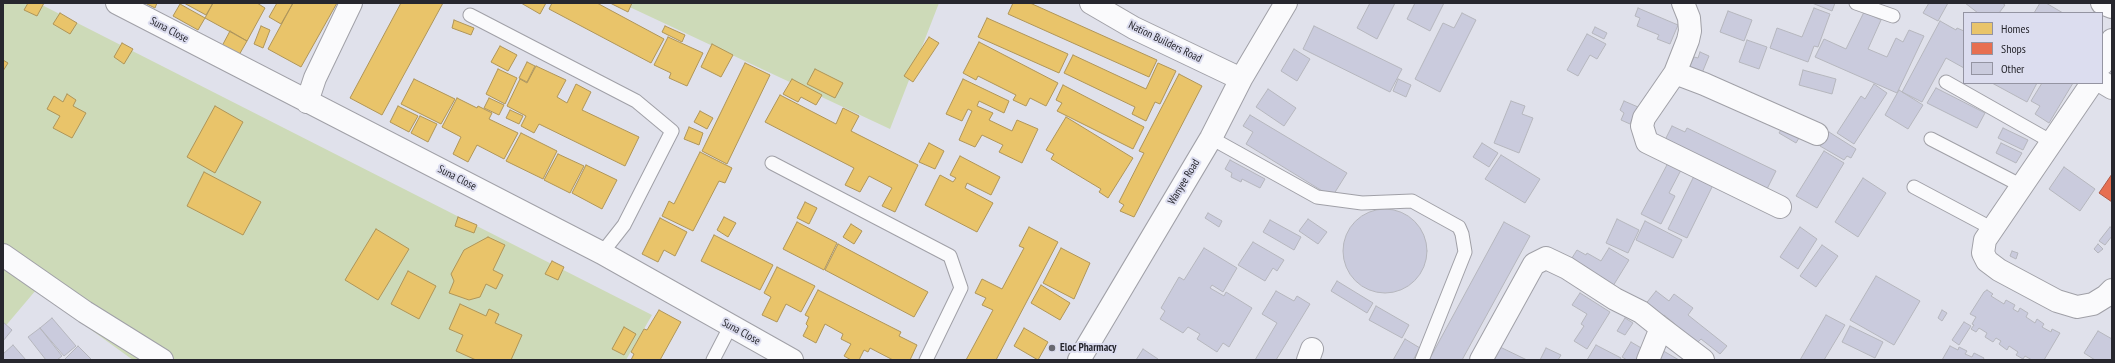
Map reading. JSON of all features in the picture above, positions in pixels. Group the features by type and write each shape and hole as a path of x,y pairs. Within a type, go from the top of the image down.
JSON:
{"street":[{"name":"Suna Close","path":"117,3 307,102 602,252 730,327 792,360"},
{"path":"307,102 315,78 351,3"},
{"name":"Nation Builders Road","path":"1091,3 1134,28 1241,78"},
{"name":"Wanyee Road","path":"1079,360 1211,138 1241,78 1286,3"},
{"path":"1683,3 1688,18 1690,31 1675,73 1644,118 1642,126 1647,142 1780,207"},
{"path":"2102,3 2112,7"},
{"path":"2103,62 2112,40"},
{"path":"1675,73 1704,84 1817,134"},
{"path":"2103,83 2112,88"},
{"path":"2091,84 1985,240 1983,253 1987,261 1999,270 2057,301 2078,307 2092,304 2106,296 2112,290"},
{"path":"3,255 85,312 162,360"},
{"path":"1481,360 1534,264 1546,258 1567,268 1615,299 1641,312 1703,360"},
{"path":"1648,360 1661,328"}],"lane":[{"path":"1856,3 1893,16"},
{"path":"470,15 636,101 672,131 624,224 602,252"},
{"path":"1946,82 2052,142"},
{"path":"1211,138 1317,197 1362,203 1412,201 1459,228 1462,234 1465,252 1422,360"},
{"path":"1931,139 2022,186"},
{"path":"772,163 950,256 961,288 926,360"},
{"path":"1914,187 1993,229"},
{"path":"713,360 730,327"}],"green space":[{"path":"3,3 38,3 652,315 626,360 133,360 36,290 3,329"},
{"path":"621,3 939,3 890,129"}],"building: Homes":[{"path":"28,3 44,3 37,16 24,10"},
{"path":"145,3 157,3 155,8"},
{"path":"184,3 213,3 206,15"},
{"path":"213,3 257,3 265,8 247,41 205,18"},
{"path":"277,3 293,3 281,24 269,17"},
{"path":"293,3 337,3 301,67 268,49"},
{"path":"401,3 443,3 382,115 350,98"},
{"path":"521,3 546,3 540,14"},
{"path":"552,3 597,3 664,39 651,63 549,9"},
{"path":"610,3 632,3 628,12"},
{"path":"1013,3 1030,3 1157,60 1149,77 1008,14"},
{"path":"180,4 205,18 198,30 173,16"},
{"path":"60,13 77,23 70,34 53,24"},
{"path":"987,18 1068,54 1059,73 978,37"},
{"path":"454,20 474,28 471,35 452,28"},
{"path":"261,26 270,30 263,48 254,44"},
{"path":"665,26 685,35 682,42 662,32"},
{"path":"230,31 247,41 239,55 222,46"},
{"path":"668,37 703,53 687,86 669,78 671,73 654,65"},
{"path":"929,37 939,43 913,82 904,76"},
{"path":"979,42 1058,83 1046,106 1030,98 1026,106 1013,100 1016,95 978,76 976,80 963,73"},
{"path":"122,43 133,49 124,64 114,57"},
{"path":"712,44 733,55 721,77 701,67"},
{"path":"500,46 517,55 508,71 491,62"},
{"path":"1073,55 1146,89 1158,63 1176,71 1160,104 1155,102 1146,121 1132,114 1135,107 1064,73"},
{"path":"3,60 8,63 3,71"},
{"path":"527,62 535,66 527,82 519,78"},
{"path":"745,63 770,75 727,164 702,151"},
{"path":"536,66 566,80 557,97 567,103 576,84 591,92 582,110 639,137 625,166 539,124 534,133 521,126 526,116 507,106 520,79 527,83"},
{"path":"498,69 517,78 505,104 486,94"},
{"path":"815,69 843,83 835,98 807,84"},
{"path":"1179,74 1202,86 1134,217 1120,211 1124,205 1119,202 1144,153 1139,151"},
{"path":"414,79 455,99 441,124 401,104"},
{"path":"792,79 822,95 816,105 801,97 798,102 783,94"},
{"path":"963,79 1009,101 1004,113 979,101 977,106 993,113 989,120 1012,131 1017,120 1038,129 1022,163 999,152 1003,145 982,135 975,147 959,140 972,111 968,109 962,121 946,114"},
{"path":"1063,85 1144,127 1133,149 1057,111 1062,103 1056,100"},
{"path":"67,94 76,100 73,106 86,113 72,138 53,128 60,116 47,109 54,96 63,102"},
{"path":"780,95 836,124 843,108 859,116 851,131 918,165 895,212 882,206 892,188 869,176 860,192 845,185 854,168 765,122"},
{"path":"457,98 477,108 478,106 492,113 489,119 518,133 504,159 477,145 468,162 453,154 461,137 442,127"},
{"path":"489,98 504,105 499,115 484,108"},
{"path":"215,106 243,122 215,173 187,157"},
{"path":"398,106 418,116 409,132 390,122"},
{"path":"510,110 523,116 519,124 506,118"},
{"path":"700,111 713,118 707,129 694,122"},
{"path":"420,116 437,124 428,142 411,133"},
{"path":"1066,117 1133,158 1108,198 1099,192 1101,189 1051,159 1054,154 1046,150"},
{"path":"689,127 703,133 699,145 684,139"},
{"path":"521,133 557,151 543,179 506,161"},
{"path":"929,143 944,151 935,169 919,162"},
{"path":"700,152 732,168 725,183 719,181 693,231 662,216 669,201 674,204"},
{"path":"558,154 584,166 570,193 544,180"},
{"path":"960,156 1000,177 991,195 967,183 965,188 993,203 977,232 925,205 940,175 953,182 956,178 950,175"},
{"path":"586,165 617,180 602,209 572,193"},
{"path":"204,172 261,202 243,235 187,206"},
{"path":"805,202 817,208 809,224 797,218"},
{"path":"458,217 477,225 474,233 455,226"},
{"path":"724,217 736,223 728,237 717,230"},
{"path":"660,218 687,232 675,256 664,250 658,262 642,254"},
{"path":"797,222 837,243 824,270 783,249"},
{"path":"851,224 862,231 854,244 843,237"},
{"path":"1029,227 1058,242 996,360 966,360 993,310 982,305 986,298 975,293 982,279 1002,289 1024,248 1019,246"},
{"path":"376,229 409,249 378,300 345,280"},
{"path":"714,235 773,265 760,290 701,261"},
{"path":"488,237 505,245 493,270 503,275 496,289 486,284 480,297 469,300 449,293 454,281 451,274 464,250"},
{"path":"838,244 928,292 914,317 825,270"},
{"path":"1061,248 1090,263 1074,299 1043,283"},
{"path":"552,261 564,267 558,280 545,274"},
{"path":"777,267 815,286 801,312 786,304 777,322 762,315 771,297 764,293"},
{"path":"408,271 436,286 419,319 391,304"},
{"path":"1041,285 1070,303 1060,320 1031,303"},
{"path":"818,290 901,332 899,336 917,345 910,360 893,360 870,348 868,352 864,350 859,360 851,360 844,356 851,344 841,339 843,334 825,324 816,343 803,336 808,326 806,324 809,317 805,315"},
{"path":"460,304 486,316 489,309 499,314 495,323 522,335 511,360 476,360 456,351 463,335 449,329"},
{"path":"659,310 681,322 660,360 631,360 634,354 631,352 644,329 647,330"},
{"path":"624,327 636,334 624,355 612,349"},
{"path":"1024,328 1048,342 1038,360 1014,346"}],"building: Shops":[{"path":"2112,174 2112,202 2099,193"}],"building: Other":[{"path":"1370,3 1395,3 1377,39 1357,28"},
{"path":"1415,3 1444,3 1430,31 1407,19"},
{"path":"1812,3 1835,3 1832,11"},
{"path":"1929,3 1948,3 1938,21 1923,13"},
{"path":"1965,3 2002,3 2005,5 2000,12 1977,12"},
{"path":"2040,3 2046,3 2061,12 2035,12"},
{"path":"1638,8 1678,25 1670,44 1657,39 1659,35 1637,26 1640,18 1635,16"},
{"path":"1814,8 1830,14 1818,47 1814,46 1808,62 1770,48 1777,28 1802,37"},
{"path":"1728,11 1752,20 1744,41 1720,32"},
{"path":"1864,12 1881,20 1868,49 1887,57 1896,38 1903,42 1909,30 1924,36 1897,93 1815,57 1824,39 1846,49"},
{"path":"1462,13 1476,20 1440,92 1415,79 1443,23 1454,28"},
{"path":"1940,21 1956,30 1957,28 1963,31 1963,67 1946,58 1922,102 1902,92"},
{"path":"1314,26 1402,69 1390,92 1303,49"},
{"path":"1595,27 1607,33 1604,39 1592,33"},
{"path":"1587,34 1606,44 1597,59 1590,55 1578,76 1567,70"},
{"path":"1747,40 1767,47 1759,69 1739,62"},
{"path":"1294,49 1310,59 1297,81 1281,71"},
{"path":"1700,52 1709,56 1702,73 1689,68 1694,57 1698,58"},
{"path":"1803,70 1836,79 1832,94 1799,85"},
{"path":"1398,79 1411,85 1406,97 1393,91"},
{"path":"1874,84 1887,93 1854,144 1837,133 1861,96 1865,99"},
{"path":"1994,84 2036,84 2027,102"},
{"path":"2041,84 2072,84 2049,123 2035,114 2040,106 2031,101"},
{"path":"1936,88 1985,113 1977,128 1927,103"},
{"path":"1268,89 1296,108 1284,126 1256,107"},
{"path":"1899,90 1923,105 1908,129 1885,115"},
{"path":"1511,101 1525,106 1522,114 1533,118 1519,153 1494,143"},
{"path":"1624,101 1638,107 1630,124 1621,120 1624,113 1620,110"},
{"path":"1250,115 1347,173 1332,197 1246,144 1253,132 1243,126"},
{"path":"1785,123 1802,133 1796,143 1779,133"},
{"path":"1672,126 1685,132 1687,128 1776,171 1766,191 1664,142"},
{"path":"2003,128 2028,140 2023,150 1998,138"},
{"path":"1829,132 1856,149 1851,158 1847,156 1844,160 1820,146"},
{"path":"1482,143 1498,153 1489,167 1473,157"},
{"path":"2001,143 2022,153 2016,163 1996,153"},
{"path":"1824,151 1844,163 1817,208 1796,196"},
{"path":"1501,155 1540,179 1525,203 1485,179"},
{"path":"1230,160 1265,179 1260,188 1242,179 1241,182 1231,177 1232,173 1225,169"},
{"path":"1668,163 1681,170 1669,193 1675,196 1661,224 1641,214"},
{"path":"2064,167 2095,189 2080,211 2049,189"},
{"path":"1695,174 1714,183 1687,238 1668,229"},
{"path":"1863,178 1886,193 1858,237 1835,222"},
{"path":"1385,209 1401,212 1415,221 1424,235 1427,251 1424,267 1415,281 1401,290 1385,293 1369,290 1355,281 1346,267 1343,251 1346,235 1355,221 1369,212"},
{"path":"1208,213 1222,221 1219,227 1205,218"},
{"path":"1308,219 1327,232 1318,244 1299,231"},
{"path":"1617,219 1639,230 1628,253 1606,243"},
{"path":"1270,220 1301,237 1294,250 1263,232"},
{"path":"1645,221 1682,240 1673,258 1636,240"},
{"path":"1504,222 1530,236 1462,360 1429,360"},
{"path":"1800,227 1817,239 1798,269 1780,257"},
{"path":"2110,227 2112,228 2112,236 2105,245 2099,241"},
{"path":"1253,242 1284,260 1277,271 1273,268 1265,281 1238,265"},
{"path":"2098,244 2103,249 2098,253 2094,249"},
{"path":"1822,245 1838,256 1816,287 1800,276"},
{"path":"1204,248 1237,268 1223,292 1212,285 1210,288 1224,296 1226,292 1252,308 1229,347 1223,343 1217,352 1197,339 1200,334 1188,327 1183,333 1160,319 1165,311 1161,308 1179,277 1184,280"},
{"path":"1609,248 1629,260 1613,286 1570,261 1577,250 1586,255 1587,253 1601,261"},
{"path":"2012,251 2018,253 2016,259 2010,256"},
{"path":"1876,276 1920,301 1894,345 1850,320"},
{"path":"1337,281 1373,303 1367,313 1331,291"},
{"path":"1987,290 1993,294 1991,296 2004,304 2006,300 2015,305 2013,309 2018,312 2020,308 2028,313 2026,317 2035,323 2037,319 2044,324 2042,327 2051,332 2052,329 2060,333 2044,360 2032,360 2025,356 2023,359 2016,355 2018,352 2009,346 2007,350 1999,344 2001,341 1996,338 1993,342 1985,337 1987,333 1979,328 1976,332 1971,329 1974,325 1972,324 1976,317 1970,314 1984,292"},
{"path":"1276,291 1294,301 1297,296 1310,304 1276,360 1255,360 1277,323 1262,314"},
{"path":"1656,291 1669,301 1674,294 1693,308 1688,315 1727,346 1720,354 1701,339 1696,344 1673,326 1675,324 1664,315 1661,319 1644,306"},
{"path":"1580,293 1610,312 1587,349 1574,341 1584,326 1581,324 1587,314 1572,305"},
{"path":"1376,306 1409,325 1402,338 1369,320"},
{"path":"1942,310 1947,313 1942,321 1938,318"},
{"path":"1826,315 1845,325 1824,360 1800,360"},
{"path":"52,318 76,346 64,356 40,328"},
{"path":"1625,318 1633,323 1625,335 1617,331"},
{"path":"3,322 12,330 3,341"},
{"path":"1964,322 1971,326 1959,345 1952,340"},
{"path":"1850,326 1883,342 1875,358 1842,342"},
{"path":"40,328 62,356 57,360 46,360 28,337"},
{"path":"2098,331 2112,339 2112,360 2095,360 2084,353"},
{"path":"1405,339 1420,348 1413,360 1393,360"},
{"path":"1631,342 1643,349 1636,360 1627,360 1622,357"},
{"path":"13,345 26,360 3,360 3,354"},
{"path":"1596,345 1621,358 1620,360 1587,360"},
{"path":"78,346 92,360 64,360"},
{"path":"1950,346 1958,350 1959,347 1967,351 1965,354 1972,357 1974,353 1984,358 1983,360 1942,360"},
{"path":"1500,347 1527,360 1494,360"},
{"path":"1546,348 1561,355 1558,360 1540,360"},
{"path":"1143,349 1158,359 1136,360"},
{"path":"1660,349 1679,360 1654,360"}],"place":[{"name":"Eloc Pharmacy","path":"1052,348"}]}
